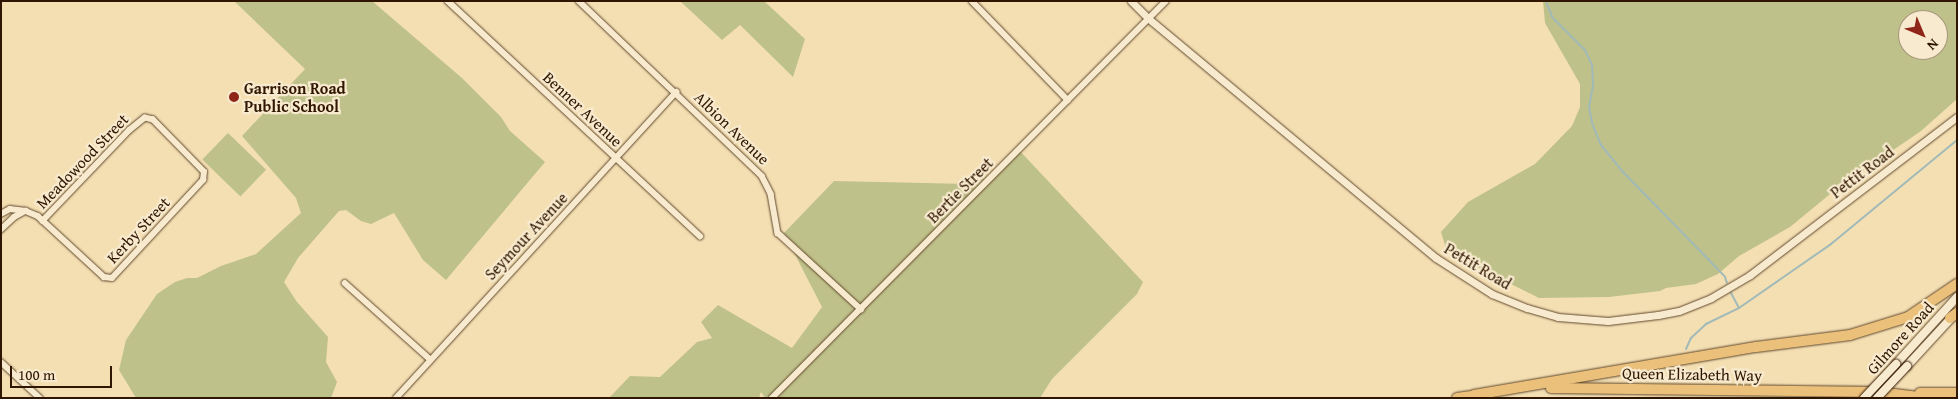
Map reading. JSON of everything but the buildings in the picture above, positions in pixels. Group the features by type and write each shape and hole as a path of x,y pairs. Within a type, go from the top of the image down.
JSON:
{"highway":[{"path":"1474,395 1756,347 1850,335 1908,317 1957,284"},
{"name":"Queen Elizabeth Way","path":"1457,398 1559,387 1877,395 1927,398"},
{"path":"1877,395 1957,394"}],"main road":[{"name":"Gilmore Road","path":"1864,398 1957,297"},
{"name":"Gilmore Road","path":"1877,395 1955,314"}],"street":[{"name":"Benner Avenue","path":"448,1 700,236"},
{"name":"Albion Avenue","path":"579,1 762,176 771,194 778,233 861,309"},
{"path":"972,1 1068,100"},
{"name":"Pettit Road","path":"1131,1 1149,19 1436,258 1492,294 1526,308 1558,317 1608,321 1658,315 1679,311 1711,298 1750,275 1957,117"},
{"name":"Bertie Street","path":"772,398 1166,1"},
{"name":"Seymour Avenue","path":"396,398 676,92"},
{"name":"Meadowood Street","path":"43,221 130,130 145,118 153,120 202,168 204,176"},
{"name":"Kerby Street","path":"43,221 104,277 112,278 203,180 204,176"},
{"path":"1,214 10,209 26,211 43,221"},
{"path":"1,230 15,216 26,211"},
{"path":"345,284 430,360"},
{"path":"1,362 40,398"}],"green space":[{"path":"234,1 372,1 462,78 501,117 510,131 545,162 446,280 423,260 394,213 371,224 361,221 346,210 339,211 298,258 284,282 297,302 328,337 326,362 337,382 331,398 136,398 119,370 126,340 157,294 175,282 187,278 197,278 221,266 256,254 301,213 296,198 242,136 305,69"},
{"path":"680,1 764,1 805,39 793,77 740,25 722,40"},
{"path":"1543,1 1957,1 1957,99 1921,131 1835,190 1790,227 1739,256 1718,274 1696,284 1666,288 1660,291 1609,297 1539,298 1461,259 1445,245 1441,232 1468,202 1535,164 1572,126 1580,107 1580,84 1545,23"},
{"path":"228,133 266,170 240,196 202,160"},
{"path":"1018,149 1143,282 1137,294 1052,379 1040,398 765,398 761,392 759,398 609,398 630,376 660,377 697,342 712,338 701,322 718,305 792,348 822,307 784,233 834,181 969,184 991,175"}],"waterway":[{"path":"1546,1 1552,17 1585,50 1592,65 1593,86 1589,107 1592,123 1601,145 1623,172 1725,277 1727,283"},
{"path":"1686,349 1691,338 1706,324 1739,308 1831,244 1957,140"},
{"path":"1731,293 1739,308"}],"place":[{"name":"Garrison Road Public School","path":"234,97"}]}
